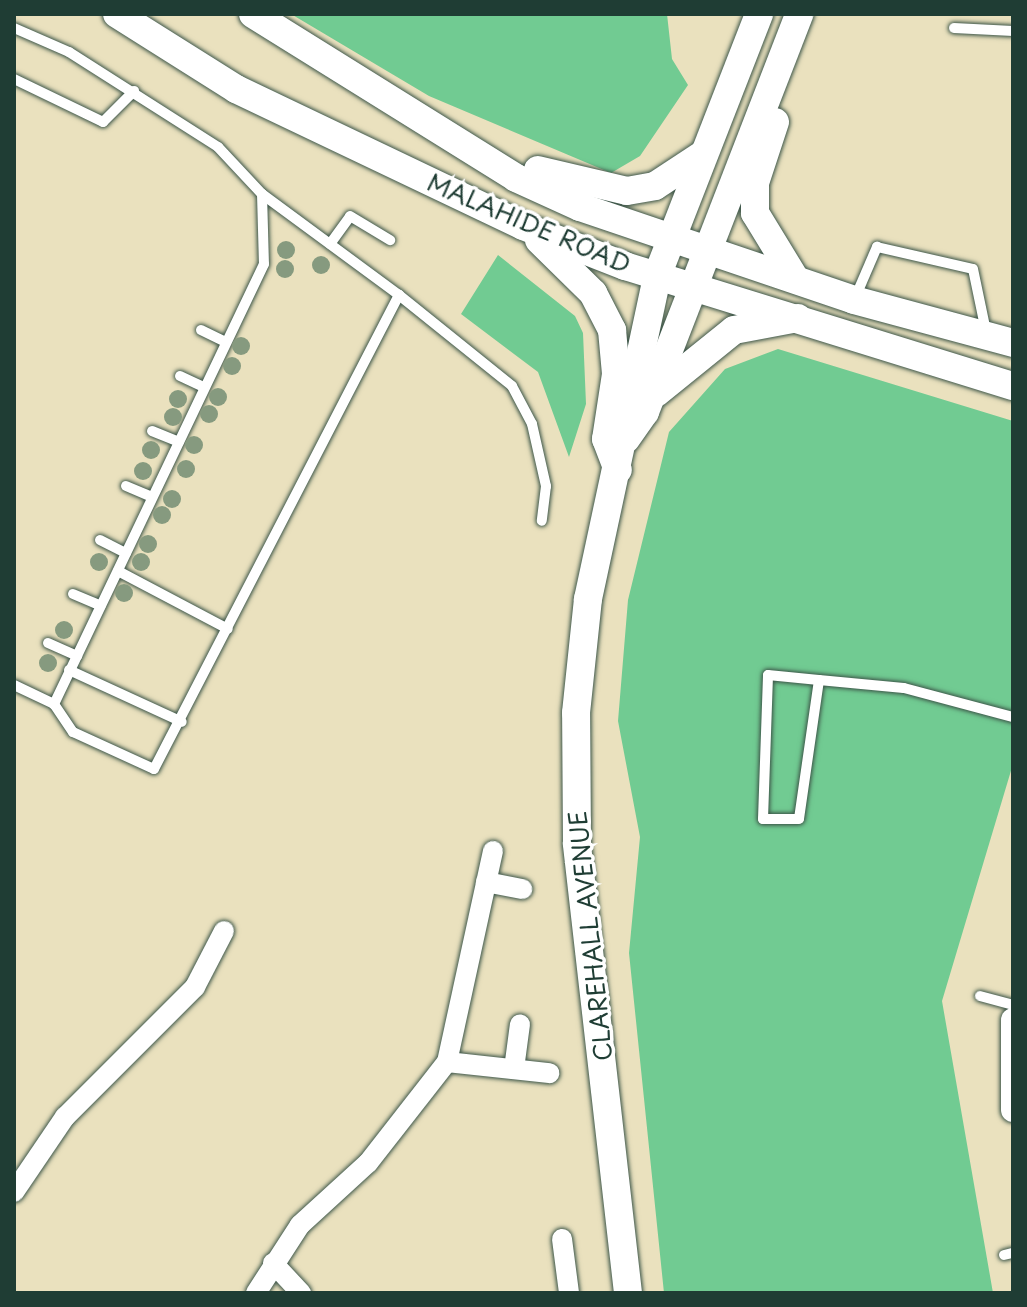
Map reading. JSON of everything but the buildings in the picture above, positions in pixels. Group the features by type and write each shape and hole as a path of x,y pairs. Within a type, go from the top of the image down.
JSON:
{"main road":[{"name":"MALAHIDE ROAD","path":"117,14 236,89 523,226 657,276 846,330 1013,386"},
{"name":"MALAHIDE ROAD","path":"253,14 458,143 542,190 670,238 854,300 1013,343"},
{"name":"CLAREHALL AVENUE","path":"626,439 623,408 657,276 759,14"},
{"path":"795,278 768,245 753,198 800,55 800,14"},
{"name":"CLAREHALL AVENUE","path":"628,1293 577,828 576,713 588,599 626,439 649,401 704,249 800,14"},
{"path":"458,143 613,191 655,186 702,155"},
{"path":"523,226 605,313 616,374 606,439 618,470"},
{"path":"846,330 854,300"},
{"path":"649,401 716,340 803,317"}],"street":[{"path":"256,1293 300,1225 368,1163 447,1062 493,851"},
{"path":"486,882 522,889"},
{"path":"14,1192 65,1117 195,987 224,931"},
{"path":"1013,1020 1013,1110"},
{"path":"514,1069 520,1024"},
{"path":"447,1062 549,1073"},
{"path":"562,1239 569,1293"},
{"path":"273,1263 301,1293"}],"lane":[{"path":"14,28 134,91 218,147 262,194 399,295 512,386 532,424 546,486 542,521"},
{"path":"954,28 1013,31"},
{"path":"14,79 103,122 134,91"},
{"path":"54,704 264,264 262,194"},
{"path":"330,244 350,216 390,240"},
{"path":"854,300 877,247 973,269 989,326 984,336"},
{"path":"14,685 54,704 73,732 154,769 182,722 399,295"},
{"path":"201,330 226,342"},
{"path":"180,376 204,387"},
{"path":"152,431 179,442"},
{"path":"126,486 152,497"},
{"path":"100,540 126,553"},
{"path":"118,571 228,629"},
{"path":"73,594 101,606"},
{"path":"48,643 77,656"},
{"path":"69,670 182,722"},
{"path":"819,680 799,819 763,819 768,675 904,688 1013,717"},
{"path":"980,996 1013,1005"}],"green space":[{"path":"291,14 667,14 672,59 688,85 640,156 611,173 429,96"},
{"path":"498,255 575,316 583,333 586,404 569,457 538,372 461,314"},
{"path":"778,349 1013,421 1013,764 942,1001 993,1293 664,1293 629,953 640,837 618,721 628,600 669,432 725,369"}]}
